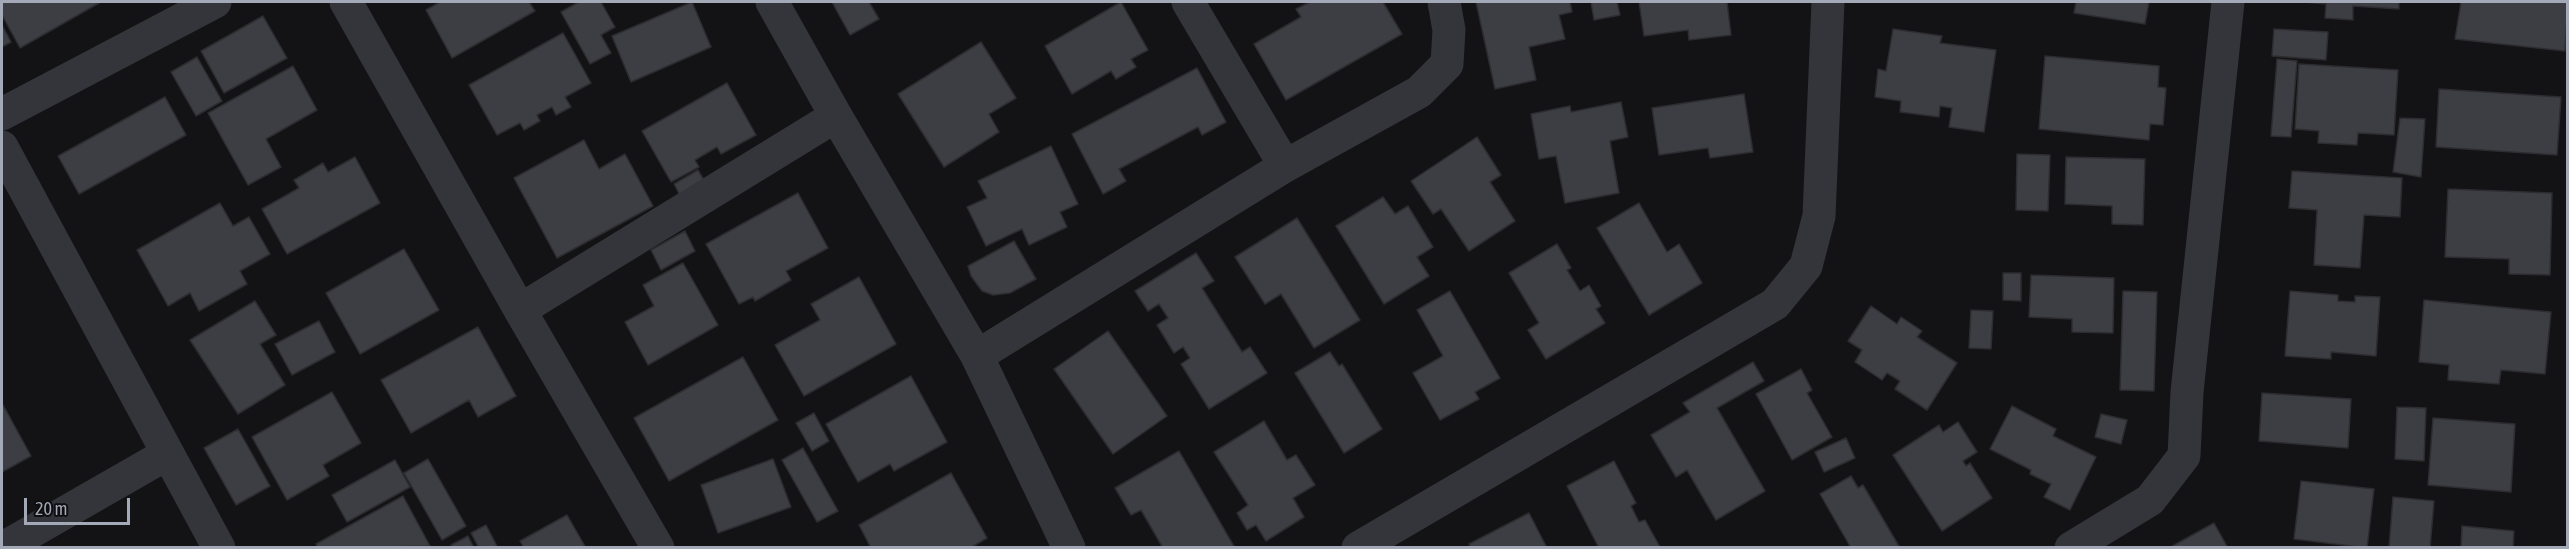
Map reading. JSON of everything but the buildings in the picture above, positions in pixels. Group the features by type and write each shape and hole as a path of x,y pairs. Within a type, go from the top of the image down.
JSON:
{"street":[{"path":"2,114 215,2"},
{"path":"346,2 658,548"},
{"path":"772,2 836,117 977,356 1069,548"},
{"path":"1188,2 1285,166"},
{"path":"977,356 1285,166 1419,92 1447,64 1449,30 1444,2"},
{"path":"1358,548 1775,304 1806,266 1819,216 1828,2"},
{"path":"2071,548 2150,500 2184,456 2187,392 2228,2"},
{"path":"520,310 836,117"},
{"path":"2,147 219,548"},
{"path":"3,548 168,454"}]}
